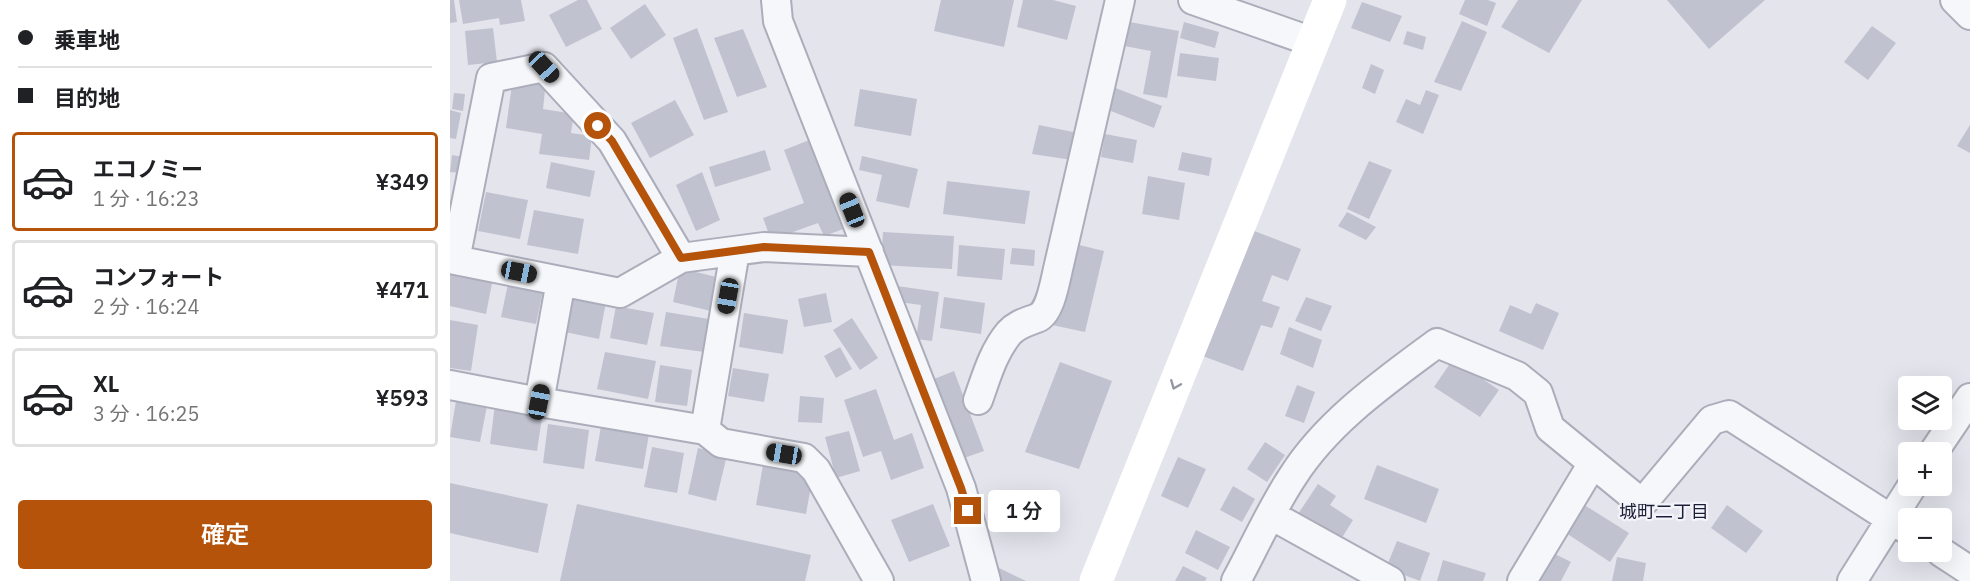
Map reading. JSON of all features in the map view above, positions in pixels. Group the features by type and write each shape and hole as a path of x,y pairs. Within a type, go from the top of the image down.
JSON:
{"street":[{"path":"776,0 778,21 961,488 986,581"},
{"path":"978,400 993,359 1010,332 1024,321 1039,317 1046,312 1120,0"},
{"path":"1192,0 1304,38"},
{"path":"1096,581 1304,38 1308,0"},
{"path":"1074,581 1304,38 1330,0"},
{"path":"1955,0 1970,15"},
{"path":"681,258 612,141 544,67 491,78 453,259 620,293 681,258 764,247 869,252"},
{"path":"705,430 735,251"},
{"path":"539,402 561,281"},
{"path":"1236,581 1293,475 1327,433 1384,382 1437,343 1517,376 1538,393 1550,428 1633,496 1645,500 1712,420 1729,414 1898,523"},
{"path":"450,385 705,430 722,443 804,458 816,470 879,581"},
{"path":"1941,442 1970,398"},
{"path":"1522,581 1593,463"},
{"path":"1271,515 1390,581"},
{"path":"1852,581 1898,525"},
{"path":"1952,559 1970,571"}],"building":[{"path":"450,0 454,0 457,22 450,23"},
{"path":"459,0 521,0 525,21 500,25 499,18 463,24"},
{"path":"578,0 587,0 602,29 566,47 549,15"},
{"path":"941,0 1014,0 1004,47 934,31"},
{"path":"1023,0 1053,0 1076,6 1067,40 1017,27"},
{"path":"1465,0 1488,0 1496,3 1487,26 1459,14"},
{"path":"1518,0 1582,0 1549,53 1501,27"},
{"path":"1667,0 1765,0 1709,49"},
{"path":"1362,2 1402,16 1390,42 1351,28"},
{"path":"645,4 666,35 631,59 610,28"},
{"path":"1124,21 1179,31 1167,98 1143,94 1151,51 1119,45"},
{"path":"1462,21 1487,32 1461,91 1434,82"},
{"path":"1184,22 1219,32 1215,48 1180,38"},
{"path":"1872,26 1896,43 1868,80 1844,62"},
{"path":"493,28 497,62 468,65 465,31"},
{"path":"697,28 728,112 704,120 673,38"},
{"path":"743,29 767,87 737,97 714,38"},
{"path":"1407,31 1426,37 1423,50 1403,44"},
{"path":"1180,53 1219,58 1216,81 1177,76"},
{"path":"1371,64 1384,70 1375,94 1362,88"},
{"path":"513,77 546,81 543,109 574,114 571,133 592,136 589,160 539,154 542,134 506,128"},
{"path":"1113,87 1162,106 1154,128 1106,109"},
{"path":"860,89 917,99 911,136 854,126"},
{"path":"1426,90 1439,95 1423,134 1396,122 1406,99 1420,105"},
{"path":"454,93 465,94 463,111 452,109"},
{"path":"675,100 694,135 650,158 631,123"},
{"path":"450,110 461,113 456,139 450,138"},
{"path":"1039,125 1078,133 1072,160 1032,154"},
{"path":"1970,125 1970,153 1957,146"},
{"path":"1105,134 1137,140 1133,163 1101,157"},
{"path":"812,139 846,228 824,236 818,223 771,240 763,218 804,203 784,150"},
{"path":"765,150 771,170 715,187 709,167"},
{"path":"1182,152 1212,158 1209,176 1178,170"},
{"path":"452,155 463,157 461,173 450,172"},
{"path":"862,156 918,169 909,208 876,201 882,175 859,170"},
{"path":"1369,161 1392,170 1369,219 1347,209"},
{"path":"551,162 595,171 590,197 546,188"},
{"path":"702,172 720,220 696,231 676,185"},
{"path":"1148,176 1185,183 1179,220 1142,214"},
{"path":"947,181 1030,191 1025,224 943,214"},
{"path":"486,192 528,200 520,239 478,231"},
{"path":"534,210 584,219 578,254 527,245"},
{"path":"1347,212 1376,227 1366,240 1338,226"},
{"path":"1249,229 1301,249 1288,281 1272,275 1262,301 1280,307 1272,328 1261,325 1243,371 1200,355"},
{"path":"883,232 954,236 952,269 881,265"},
{"path":"1071,243 1104,251 1085,332 1052,325"},
{"path":"959,245 1005,249 1002,280 957,276"},
{"path":"1012,248 1035,250 1034,266 1010,264"},
{"path":"450,268 493,278 486,314 450,306"},
{"path":"680,268 716,277 711,311 673,302"},
{"path":"509,279 544,286 536,324 501,317"},
{"path":"897,286 939,292 932,341 916,339 921,305 899,302"},
{"path":"826,293 832,322 804,327 798,299"},
{"path":"572,295 606,302 599,339 565,332"},
{"path":"944,297 985,303 981,334 940,328"},
{"path":"1306,297 1332,306 1321,331 1295,321"},
{"path":"1536,303 1559,313 1543,350 1499,331 1510,305 1531,314"},
{"path":"616,306 654,313 647,345 610,338"},
{"path":"666,312 709,319 704,352 660,346"},
{"path":"744,313 788,320 783,354 739,347"},
{"path":"852,318 878,358 860,370 833,330"},
{"path":"450,320 478,325 471,371 450,368"},
{"path":"1289,327 1322,340 1313,368 1280,354"},
{"path":"840,347 852,369 836,378 824,356"},
{"path":"605,352 656,361 648,399 597,389"},
{"path":"1453,359 1499,390 1480,417 1434,387"},
{"path":"1060,362 1112,381 1079,469 1025,452"},
{"path":"660,365 692,370 687,406 655,402"},
{"path":"733,368 769,374 764,402 728,396"},
{"path":"954,371 984,451 964,458 934,379"},
{"path":"1297,385 1315,392 1304,423 1285,416"},
{"path":"876,389 894,440 912,433 924,468 891,480 881,451 863,457 844,400"},
{"path":"457,395 488,401 480,442 450,437"},
{"path":"800,396 824,398 822,423 798,422"},
{"path":"495,404 543,411 537,451 490,444"},
{"path":"548,424 589,430 584,469 543,463"},
{"path":"601,426 649,434 643,469 595,461"},
{"path":"849,431 860,471 836,478 825,437"},
{"path":"1265,442 1285,455 1267,482 1247,469"},
{"path":"652,447 684,453 677,493 644,487"},
{"path":"698,448 727,455 716,501 688,494"},
{"path":"1178,457 1206,469 1188,508 1161,496"},
{"path":"763,465 813,475 806,514 756,505"},
{"path":"1377,465 1439,489 1426,523 1364,499"},
{"path":"450,483 548,504 538,553 450,533"},
{"path":"1318,484 1336,496 1330,505 1353,520 1338,544 1296,517"},
{"path":"1233,486 1255,499 1242,522 1220,510"},
{"path":"1578,501 1629,533 1610,562 1560,529"},
{"path":"577,504 811,555 805,581 560,581"},
{"path":"933,504 950,546 909,562 891,520"},
{"path":"1727,505 1763,531 1746,553 1711,528"},
{"path":"1196,530 1230,547 1218,570 1185,553"},
{"path":"1397,541 1430,553 1420,581 1386,568"},
{"path":"1547,550 1571,562 1561,581 1531,581"},
{"path":"1617,557 1646,563 1643,581 1612,581"},
{"path":"1443,560 1486,573 1483,581 1437,581"},
{"path":"1183,566 1207,578 1205,581 1175,581"},
{"path":"999,568 1026,581 993,581"}],"district":[{"name":"城町二丁目","path":"1664,511"}],"route":[{"path":"598,126 612,141 681,258 764,247 869,252 968,511"}]}
